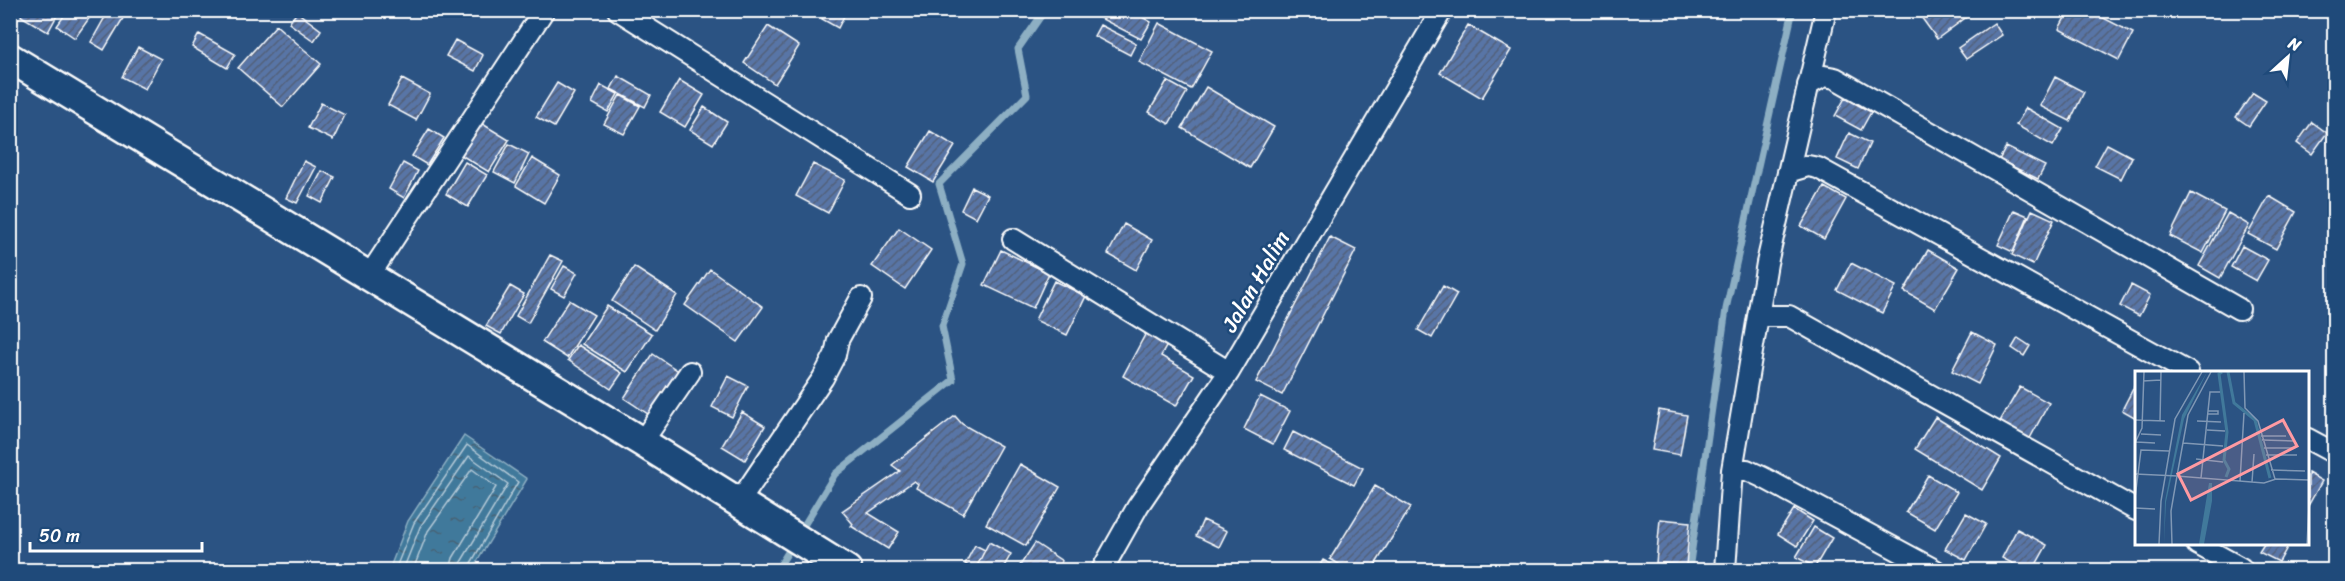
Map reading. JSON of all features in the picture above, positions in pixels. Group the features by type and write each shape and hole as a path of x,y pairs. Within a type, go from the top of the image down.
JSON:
{"main road":[{"path":"10,58 642,442 848,570"}],"street":[{"path":"369,276 543,10"},
{"path":"618,10 910,194"},
{"path":"1725,570 1732,470 1767,263 1826,10"},
{"name":"Jalan Halim","path":"1102,570 1138,506 1229,372 1439,11"},
{"path":"1808,85 1824,76 1835,78 2239,309"},
{"path":"1788,172 1808,166 1818,168 2186,371"},
{"path":"1013,239 1229,372"},
{"path":"739,502 823,378 835,355 838,340 861,298"},
{"path":"1759,315 1790,316 2135,509"},
{"path":"642,442 690,372"},
{"path":"2309,439 2334,453"},
{"path":"1732,470 1747,470 1935,570"},
{"path":"2201,545 2241,568"}],"water":[{"path":"464,436 527,479 472,570 389,570 408,521"}],"building":[{"path":"24,10 60,10 48,32 21,16"},
{"path":"68,10 95,10 75,38 57,26"},
{"path":"109,10 128,10 104,50 91,42"},
{"path":"827,10 847,10 838,28 822,19"},
{"path":"1104,10 1130,10 1151,22 1141,39 1100,18"},
{"path":"1916,10 1976,10 1937,39"},
{"path":"2069,10 2088,10 2133,33 2119,60 2059,29"},
{"path":"297,12 321,30 314,41 289,23"},
{"path":"1159,23 1212,51 1191,89 1139,62"},
{"path":"1994,23 2002,35 1966,59 1958,48"},
{"path":"276,25 321,64 283,107 238,68"},
{"path":"1100,25 1136,43 1130,55 1094,36"},
{"path":"1468,25 1511,50 1482,98 1440,73"},
{"path":"768,26 799,46 775,84 744,63"},
{"path":"199,34 235,54 227,68 192,47"},
{"path":"455,40 483,55 475,71 446,56"},
{"path":"138,47 161,59 145,89 122,77"},
{"path":"618,76 651,95 645,107 611,89"},
{"path":"2055,77 2084,92 2070,121 2040,106"},
{"path":"402,79 430,94 416,120 388,105"},
{"path":"679,80 704,95 685,127 660,112"},
{"path":"1167,81 1187,92 1169,124 1149,112"},
{"path":"557,83 574,93 554,127 536,117"},
{"path":"601,85 618,94 608,112 592,103"},
{"path":"1206,87 1274,127 1250,168 1182,128"},
{"path":"2253,93 2266,101 2249,126 2236,117"},
{"path":"620,95 640,106 624,134 604,124"},
{"path":"1845,98 1871,112 1861,130 1835,116"},
{"path":"321,103 345,115 333,140 308,128"},
{"path":"704,107 727,122 713,144 690,130"},
{"path":"2026,108 2063,129 2053,146 2016,125"},
{"path":"476,120 509,140 489,172 456,152"},
{"path":"2312,122 2327,133 2312,154 2297,143"},
{"path":"429,129 444,138 427,165 412,156"},
{"path":"930,131 955,146 933,182 908,167"},
{"path":"1849,133 1870,143 1858,169 1837,159"},
{"path":"509,144 529,154 515,183 494,172"},
{"path":"2107,144 2132,157 2121,179 2095,166"},
{"path":"2006,147 2045,166 2038,179 1999,160"},
{"path":"532,158 560,175 544,203 516,186"},
{"path":"304,161 316,167 297,203 286,198"},
{"path":"465,162 487,175 468,207 446,194"},
{"path":"403,163 418,171 404,198 389,189"},
{"path":"813,164 845,180 828,213 796,196"},
{"path":"322,171 335,177 322,203 309,196"},
{"path":"972,187 988,195 976,218 961,210"},
{"path":"1824,187 1846,199 1824,239 1801,226"},
{"path":"2191,193 2225,211 2203,253 2170,236"},
{"path":"2269,196 2296,212 2276,249 2248,234"},
{"path":"2014,210 2028,216 2013,252 1998,245"},
{"path":"2032,210 2054,220 2033,265 2012,255"},
{"path":"2228,213 2249,225 2220,278 2199,266"},
{"path":"1124,224 1152,240 1136,270 1108,254"},
{"path":"899,228 931,250 905,289 872,266"},
{"path":"1330,237 1356,250 1282,395 1256,382"},
{"path":"2242,246 2268,260 2256,281 2231,267"},
{"path":"1001,250 1049,273 1033,308 984,285"},
{"path":"1928,250 1959,268 1935,309 1904,291"},
{"path":"550,255 563,261 528,323 516,316"},
{"path":"1851,263 1896,286 1882,313 1837,290"},
{"path":"564,266 577,273 564,296 551,289"},
{"path":"634,267 677,295 655,330 612,301"},
{"path":"710,269 763,307 738,342 685,305"},
{"path":"1054,281 1086,296 1067,335 1035,320"},
{"path":"2131,285 2150,295 2139,316 2120,306"},
{"path":"510,286 524,294 501,334 486,326"},
{"path":"1443,286 1457,294 1432,338 1418,330"},
{"path":"569,300 594,315 567,358 542,342"},
{"path":"607,306 652,334 627,372 582,344"},
{"path":"1972,332 1997,345 1978,384 1952,371"},
{"path":"1146,333 1167,345 1161,356 1194,375 1176,406 1123,376"},
{"path":"2018,338 2030,346 2024,356 2012,348"},
{"path":"578,345 622,373 611,389 568,360"},
{"path":"653,354 683,374 654,418 624,398"},
{"path":"728,376 748,386 732,417 712,407"},
{"path":"2135,385 2135,417 2122,410"},
{"path":"2020,387 2049,403 2029,440 1999,423"},
{"path":"1260,396 1290,411 1273,444 1244,429"},
{"path":"1659,410 1687,415 1680,455 1652,450"},
{"path":"742,412 765,426 745,460 722,446"},
{"path":"955,416 962,424 1001,446 963,514 916,488 918,484 914,481 868,513 899,532 888,549 851,526 853,524 842,511 900,471 892,465"},
{"path":"1935,417 2001,458 1982,490 1915,449"},
{"path":"1293,432 1363,468 1354,485 1284,450"},
{"path":"1020,464 1060,487 1026,546 986,524"},
{"path":"2309,474 2322,481 2309,504"},
{"path":"1928,475 1957,492 1935,529 1906,512"},
{"path":"1375,486 1411,507 1372,570 1349,570 1330,559"},
{"path":"1794,509 1813,521 1797,546 1778,534"},
{"path":"1966,513 1986,524 1966,560 1945,549"},
{"path":"1660,519 1690,522 1686,565 1656,563"},
{"path":"1203,520 1227,531 1219,547 1196,536"},
{"path":"1814,527 1832,538 1815,567 1796,557"},
{"path":"2017,529 2047,545 2033,570 2025,570 2002,558"},
{"path":"989,542 1011,554 1002,570 975,570"},
{"path":"1035,543 1062,561 1056,570 1017,570"},
{"path":"975,545 985,550 975,570 965,564"},
{"path":"2263,545 2288,545 2279,562 2259,552"},
{"path":"1323,560 1342,570 1317,570"}],"waterway":[{"path":"800,532 835,474 953,380 942,326 963,264 939,184 1027,95 1018,49 1045,10"},
{"path":"1689,570 1726,309 1793,10"},
{"path":"780,565 793,544"}]}
